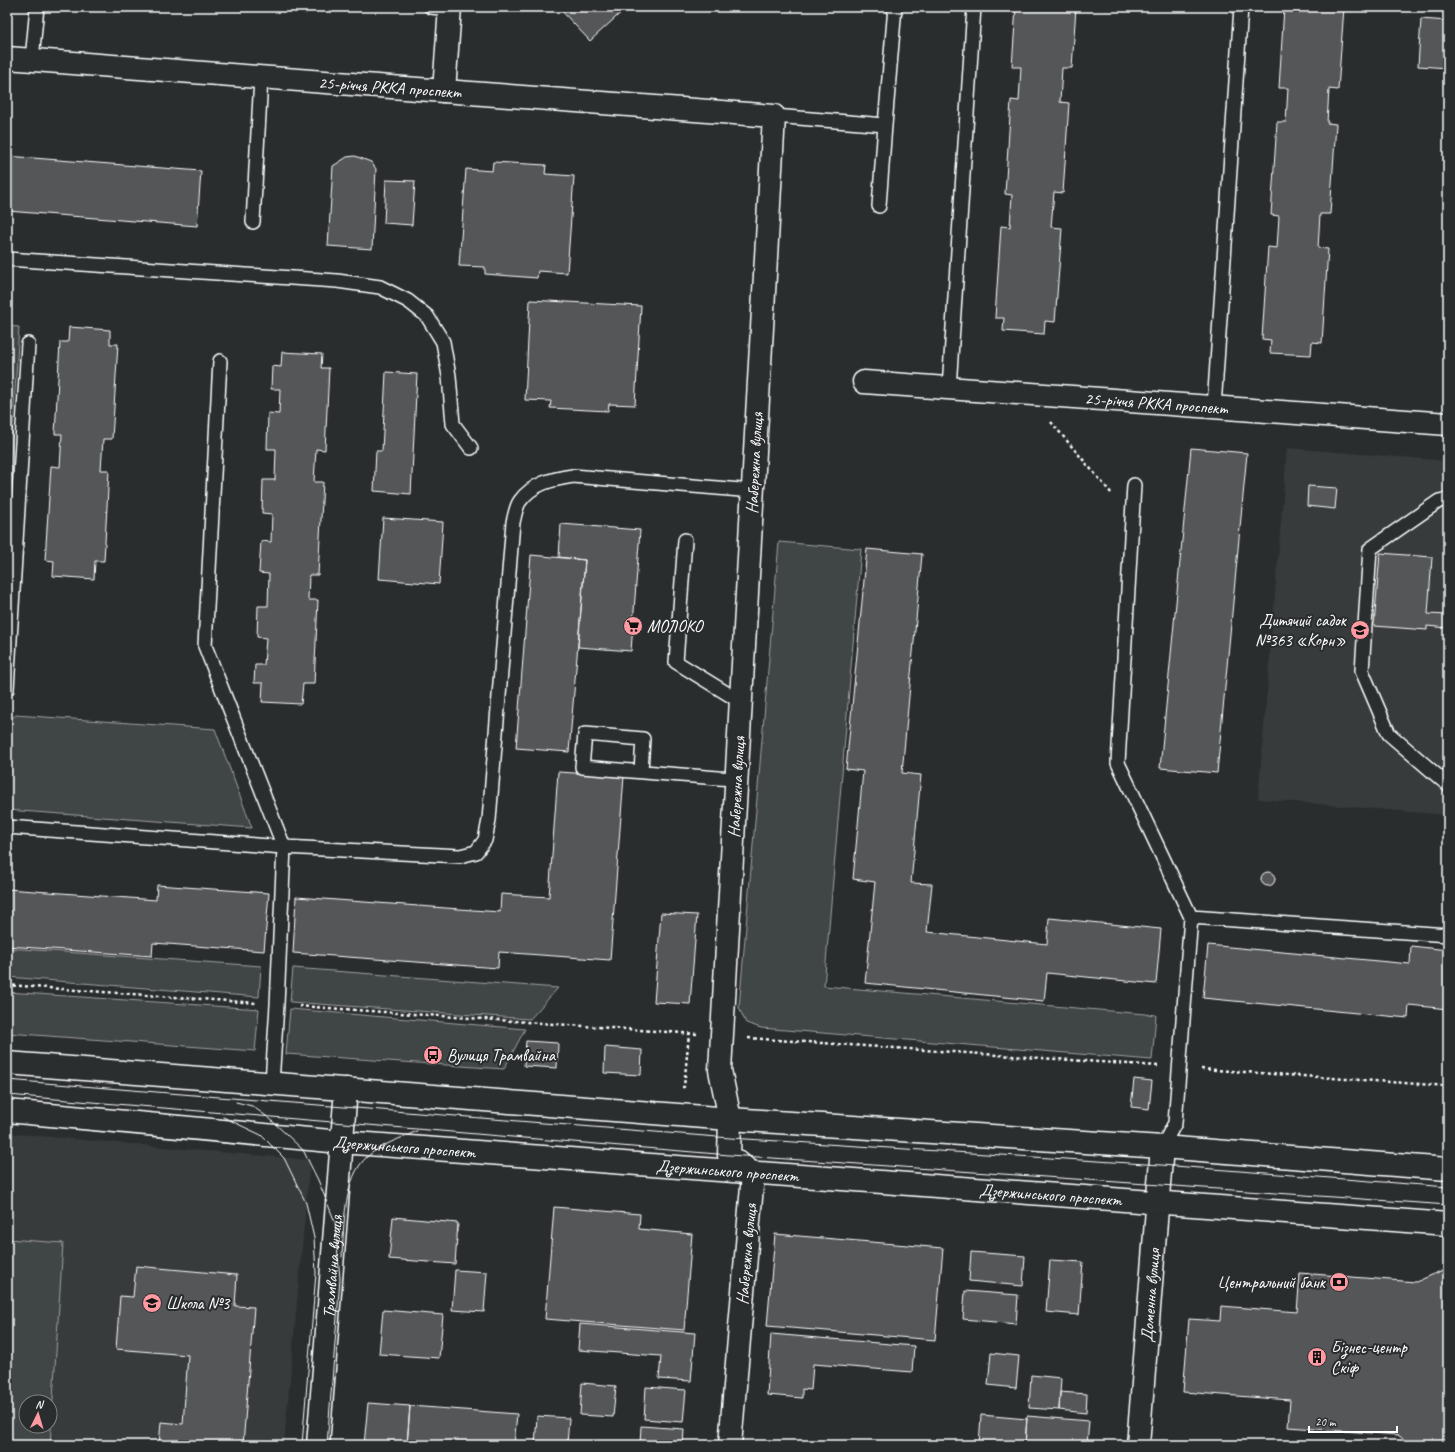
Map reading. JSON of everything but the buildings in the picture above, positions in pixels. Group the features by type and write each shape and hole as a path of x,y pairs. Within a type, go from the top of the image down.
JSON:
{"street":[{"path":"443,8 444,91"},
{"name":"25-річчя РККА проспект","path":"7,58 774,116"},
{"name":"Набережна вулиця","path":"730,1445 753,1174 730,1155 730,1119 720,1070 774,116"},
{"name":"25-річчя РККА проспект","path":"864,382 1448,424"},
{"path":"7,1063 730,1119 1162,1147 1448,1169"},
{"name":"Трамвайна вулиця","path":"318,1445 346,1089"},
{"name":"Дзержинського проспект","path":"7,1111 341,1142 753,1174 1448,1224"},
{"name":"Доменна вулиця","path":"1138,1445 1162,1147"}],"lane":[{"path":"32,60 37,7"},
{"path":"879,206 895,7"},
{"path":"949,388 974,7"},
{"path":"1214,407 1241,7"},
{"path":"253,222 261,78"},
{"path":"774,116 885,125"},
{"path":"7,259 329,281 380,287 408,301 427,316 443,342 450,376 452,424 472,448"},
{"path":"7,689 28,344"},
{"path":"220,361 205,646 284,847 278,1005 272,1083"},
{"path":"7,827 284,847 460,856 476,852 484,840 489,820 513,522 519,502 534,487 554,479 573,476 753,491"},
{"path":"1134,485 1118,763 1191,917 1175,1123 1162,1147"},
{"path":"1448,499 1439,501 1370,549 1362,671 1389,734 1448,785"},
{"path":"685,540 676,662 741,702"},
{"path":"641,771 643,739 584,734 582,767 736,779"},
{"path":"1191,917 1448,936"}],"path":[{"path":"1027,394 1132,519"},
{"path":"676,1086 684,1087 689,1034"}],"shaded area":[{"path":"7,326 19,327 7,521"},
{"name":"Дитячий садок №363 «Корн»","path":"1287,448 1448,461 1448,815 1258,799"},
{"path":"779,542 861,549 824,986 1156,1015 1152,1060 761,1028 746,1023 739,1008"},
{"path":"16,715 215,729 252,828 7,810 7,722"},
{"path":"7,948 261,966 259,997 7,977"},
{"path":"293,968 558,988 530,1019 290,1002"},
{"path":"7,992 259,1009 255,1051 7,1033"},
{"path":"290,1009 525,1029 504,1069 286,1054"},
{"name":"Школа №3","path":"7,1133 310,1160 284,1445 7,1445"},
{"path":"7,1239 63,1243 53,1394 18,1394 18,1434 51,1434 50,1445 7,1445"}],"tram line":[{"path":"7,1080 730,1138 1161,1165 1448,1187"},
{"path":"7,1095 729,1155 1448,1205"},
{"path":"236,1102 252,1106 269,1118 303,1150 318,1180 335,1222 340,1279 327,1445"},
{"path":"223,1117 261,1135 284,1158 306,1203 314,1238 316,1273 302,1445"},
{"path":"342,1257 346,1203 349,1189 360,1165 368,1156 379,1148 417,1131"}],"place":[{"name":"МОЛОКО","path":"633,626"},
{"name":"Дитячий садок №363 «Корн»","path":"1360,630"},
{"name":"Вулиця Трамвайна","path":"433,1055"},
{"name":"Центральний банк","path":"1339,1282"},
{"name":"Школа №3","path":"152,1303"},
{"name":"Бізнес-центр Скіф","path":"1317,1357"}]}
